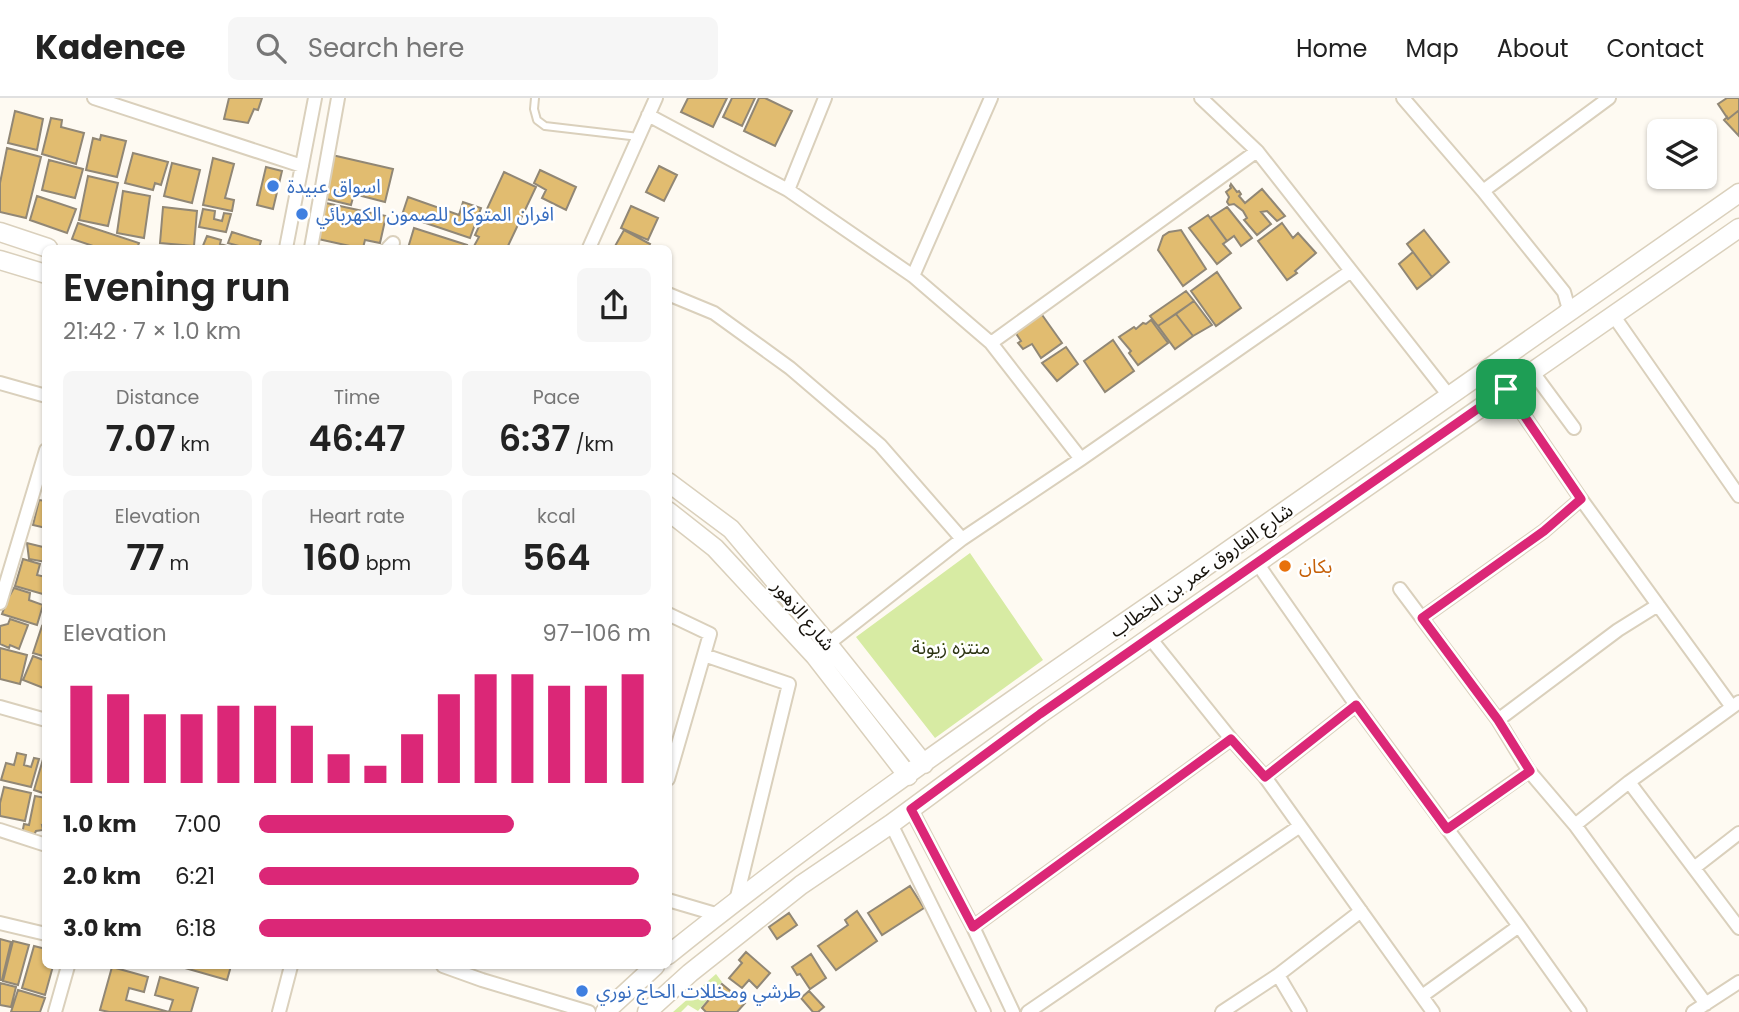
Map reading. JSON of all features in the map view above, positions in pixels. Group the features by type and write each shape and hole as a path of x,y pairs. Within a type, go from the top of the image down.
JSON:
{"main road":[{"name":"شارع الفاروق عمر بن الخطاب","path":"672,952 736,902 1025,692 1739,193"},
{"path":"647,1012 763,914 1040,714 1739,228"},
{"path":"0,232 42,246"},
{"path":"0,260 42,273"},
{"path":"1561,318 1575,341"},
{"name":"شارع الزهور","path":"672,485 731,529 924,764"},
{"name":"شارع الزهور","path":"672,514 715,548 815,656 908,776"},
{"path":"715,548 731,529"},
{"path":"605,1012 652,969"}],"street":[{"path":"94,98 302,166"},
{"path":"287,245 315,98"},
{"path":"312,245 338,98"},
{"path":"590,245 656,98"},
{"path":"788,190 825,98"},
{"path":"913,276 991,98"},
{"path":"1200,98 1257,150 1450,397"},
{"path":"1403,98 1483,191 1564,292 1568,306 1561,318"},
{"path":"1483,191 1609,98"},
{"path":"648,116 788,190 913,276 991,343 1082,458"},
{"path":"991,343 1257,150"},
{"path":"828,644 962,539 1351,271"},
{"path":"672,296 714,313 800,377 880,445 962,539"},
{"path":"1613,314 1739,496"},
{"path":"1532,371 1574,428"},
{"path":"0,383 42,395"},
{"path":"1506,389 1658,605 1735,704 1629,782 1576,825"},
{"path":"0,603 42,463"},
{"path":"1422,618 1544,531 1581,499"},
{"path":"1257,563 1356,705 1580,1012"},
{"path":"1400,589 1498,720 1530,771 1576,825 1706,1004"},
{"path":"1498,720 1618,629 1658,605"},
{"path":"672,616 710,634 672,765"},
{"path":"1150,638 1265,777 1433,1012"},
{"path":"704,655 789,684 736,902"},
{"path":"1265,777 1356,705"},
{"path":"0,707 42,719"},
{"path":"973,927 1231,739"},
{"path":"1447,829 1530,771"},
{"path":"1629,782 1739,928"},
{"path":"911,809 973,927 1013,1012"},
{"path":"891,824 984,1012"},
{"path":"1028,1012 1300,826"},
{"path":"0,830 42,844"},
{"path":"1694,867 1739,833"},
{"path":"672,901 719,915"},
{"path":"1222,1012 1278,975 1362,911"},
{"path":"0,923 42,933"},
{"path":"1422,996 1519,926"},
{"path":"55,1012 67,969"},
{"path":"279,1012 291,969"},
{"path":"451,969 482,981 589,1012"},
{"path":"1278,975 1300,1012"},
{"path":"1693,1012 1739,982"}],"lane":[{"path":"535,98 537,120 545,126 639,137"}],"green space":[{"name":"منتزه زيونة","path":"970,553 1043,660 935,738 856,637"},
{"path":"716,974 722,982 698,1011 688,1005 681,1012 673,1012"}],"building":[{"path":"229,98 262,98 258,110 254,109 248,123 224,119"},
{"path":"688,98 727,98 713,127 681,112"},
{"path":"732,98 755,98 742,126 723,117"},
{"path":"759,98 765,98 792,111 775,146 744,131"},
{"path":"1727,98 1739,98 1739,112 1728,119 1718,104"},
{"path":"15,111 43,119 37,150 8,143"},
{"path":"1739,112 1739,136 1724,120"},
{"path":"51,118 62,120 61,127 84,133 76,164 42,154"},
{"path":"101,135 126,141 117,177 86,170 93,138 100,140"},
{"path":"7,148 41,157 26,218 0,212 0,183"},
{"path":"133,153 168,162 161,185 155,183 153,190 125,183"},
{"path":"332,155 393,169 385,202 354,194 351,205 322,198"},
{"path":"213,158 234,164 225,198 234,200 232,211 203,205"},
{"path":"49,160 83,169 75,198 42,190"},
{"path":"172,163 200,170 192,203 164,196"},
{"path":"659,166 677,175 664,201 646,192"},
{"path":"266,167 282,171 273,209 257,205"},
{"path":"540,170 576,187 566,210 542,198 546,190 534,183"},
{"path":"504,172 536,187 508,245 475,245 479,237 475,235"},
{"path":"88,176 118,183 108,226 79,220"},
{"path":"1231,184 1239,191 1239,196 1245,203 1262,189 1285,216 1277,221 1267,211 1261,212 1271,224 1257,235 1244,220 1247,218 1243,211 1227,202 1229,197 1226,192 1231,188"},
{"path":"123,191 150,196 144,238 117,233"},
{"path":"37,196 76,209 67,233 30,220"},
{"path":"408,197 459,215 463,202 481,208 470,238 402,215"},
{"path":"326,203 386,216 380,243 365,240 364,245 345,245 318,239"},
{"path":"631,206 658,218 648,240 621,228"},
{"path":"163,207 197,211 194,245 160,243"},
{"path":"1227,207 1252,238 1241,246 1234,236 1227,241 1210,218"},
{"path":"203,209 215,211 214,219 222,221 224,213 231,214 226,232 199,227"},
{"path":"1208,215 1227,241 1223,244 1231,253 1217,264 1189,228"},
{"path":"78,223 139,243 90,245 72,239"},
{"path":"1282,223 1293,238 1298,233 1316,253 1287,280 1258,241"},
{"path":"414,228 467,245 409,245"},
{"path":"624,230 650,244 650,245 616,245"},
{"path":"1181,230 1206,269 1183,286 1158,250 1163,236"},
{"path":"1424,230 1449,262 1432,277 1407,244"},
{"path":"232,232 261,241 260,245 228,243"},
{"path":"207,236 221,240 220,244 224,245 203,245"},
{"path":"1413,252 1432,277 1417,289 1399,264"},
{"path":"1217,272 1241,308 1216,326 1191,291"},
{"path":"1186,291 1194,301 1158,326 1150,316"},
{"path":"1194,301 1212,325 1193,336 1176,314"},
{"path":"1040,312 1062,343 1041,358 1032,344 1023,349 1015,332"},
{"path":"1176,314 1193,336 1175,349 1158,326"},
{"path":"1151,320 1168,343 1138,365 1119,337"},
{"path":"1113,340 1134,371 1105,392 1084,361"},
{"path":"1066,347 1078,364 1057,381 1042,363"},
{"path":"39,500 42,500 42,527 33,525"},
{"path":"27,543 42,547 42,561 29,559"},
{"path":"23,559 40,564 37,575 42,576 42,594 15,586"},
{"path":"14,588 30,593 29,600 42,605 37,625 2,614"},
{"path":"10,619 28,625 19,649 0,644 0,626 8,624"},
{"path":"42,626 42,656 33,653"},
{"path":"0,648 27,655 20,684 0,679"},
{"path":"33,656 42,659 42,687 23,680"},
{"path":"17,753 26,755 24,765 31,767 34,758 39,759 31,787 1,780 6,763 14,765"},
{"path":"42,763 42,793 34,790"},
{"path":"4,787 31,793 25,821 0,816"},
{"path":"35,796 42,797 42,830 36,831 33,837 22,834 24,824 29,825"},
{"path":"910,886 924,908 882,935 868,913"},
{"path":"857,911 877,941 836,970 818,946 848,925 845,920"},
{"path":"789,913 797,925 777,939 769,927"},
{"path":"0,939 11,942 2,980 0,980"},
{"path":"13,941 29,945 18,985 3,981"},
{"path":"34,946 42,948 42,969 52,969 45,995 22,988"},
{"path":"746,952 770,973 757,988 749,980 742,988 729,978 742,963 739,960"},
{"path":"811,954 826,978 810,989 792,967"},
{"path":"111,969 119,969 148,977 144,992 129,988 126,1000 169,1012 109,1012 100,1010"},
{"path":"188,969 230,969 227,980"},
{"path":"160,977 198,988 191,1012 169,1012 173,1000 155,995"},
{"path":"0,983 16,987 11,1007 0,1005"},
{"path":"722,984 745,1003 737,1012 706,1012 702,1008"},
{"path":"18,990 45,998 40,1012 11,1012"},
{"path":"809,991 824,1007 818,1012 813,1012 801,998"}],"place":[{"name":"اسواق عبيدة","path":"273,186"},
{"name":"افران المتوكل للصمون الكهربائي","path":"302,214"},
{"name":"بكان","path":"1285,566"},
{"name":"طرشي ومخللات الحاج نوري","path":"582,991"}],"route":[{"path":"1506,389 1581,499 1544,531 1422,618 1498,720 1530,771 1447,829 1356,705 1265,777 1231,739 973,927 911,809 1040,714 1506,389"}]}
